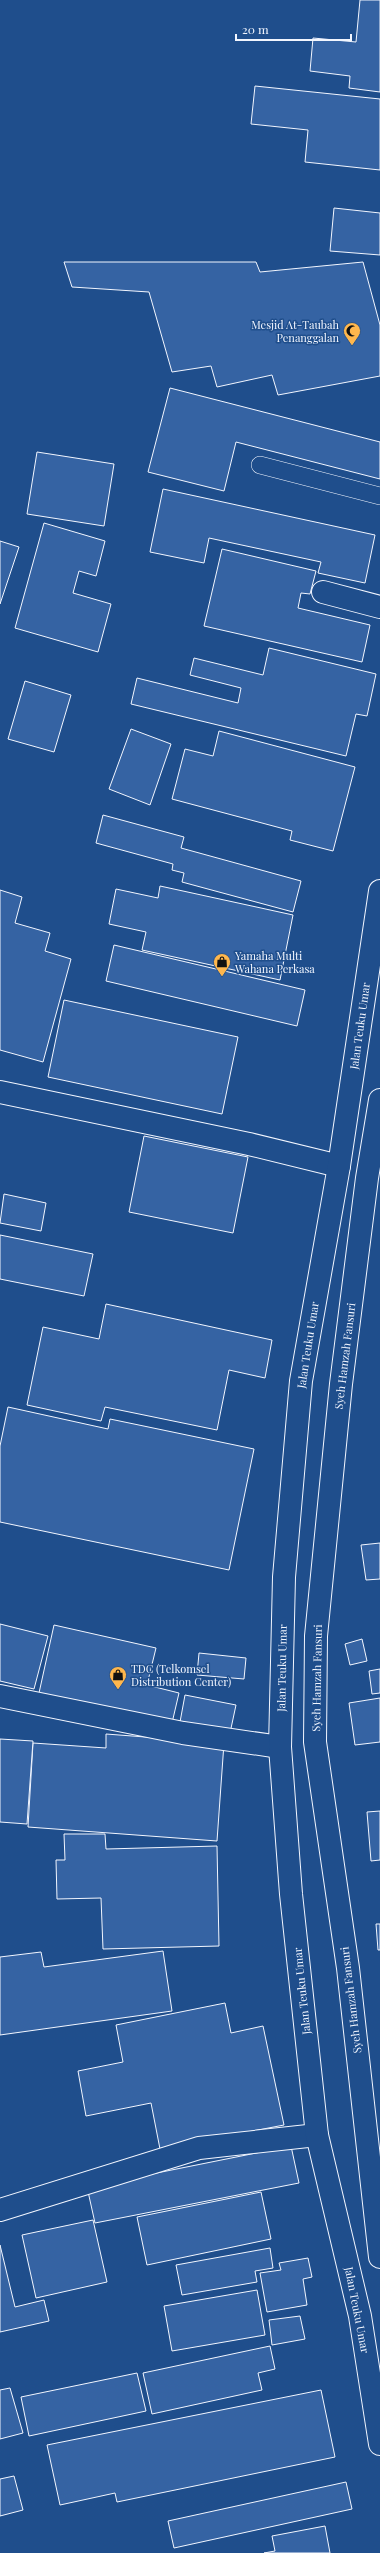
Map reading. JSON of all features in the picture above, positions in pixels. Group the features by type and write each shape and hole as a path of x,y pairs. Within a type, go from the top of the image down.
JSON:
{"main road":[{"path":"324,592 380,606"},
{"name":"Jalan Teuku Umar","path":"380,891 340,1166 301,1380 284,1577 280,1747 291,1894 317,2135 360,2316 380,2444"},
{"path":"0,1092 250,1144 340,1166"},
{"name":"Syeh Hamzah Fansuri","path":"380,1100 374,1179 341,1384 316,1636 316,1742 348,1968 380,2257"},
{"path":"0,1696 183,1733 280,1747"},
{"path":"0,2210 199,2148 317,2135"}],"lane":[{"path":"260,465 380,496"}],"building":[{"path":"360,0 380,0 380,92 349,88 350,76 310,71 313,38 356,42"},
{"path":"255,86 380,99 380,170 305,162 308,130 251,124"},
{"path":"334,208 380,213 380,255 330,251"},
{"path":"64,262 256,262 260,272 363,262 380,325 380,376 278,395 272,375 217,387 211,366 172,372 149,292 72,287"},
{"path":"170,388 380,442 380,479 236,442 224,491 148,472"},
{"path":"37,452 114,464 104,526 27,514"},
{"path":"163,489 375,535 365,583 318,573 321,562 209,538 204,563 150,552"},
{"path":"44,523 105,541 96,576 79,571 73,593 111,604 98,652 15,628"},
{"path":"0,541 19,547 0,604"},
{"path":"222,549 316,571 310,594 301,593 298,608 370,625 362,662 204,626"},
{"path":"269,648 376,674 367,716 356,714 346,756 131,704 137,678 238,703 241,688 190,675 194,658 263,675"},
{"path":"25,681 71,695 54,752 8,739"},
{"path":"131,729 171,744 150,805 109,789"},
{"path":"219,731 355,767 333,851 290,840 292,831 172,799 185,749 213,756"},
{"path":"103,815 184,837 181,848 301,881 293,912 182,882 184,873 172,870 173,864 96,843"},
{"path":"160,886 293,915 280,980 142,950 146,932 109,924 116,889 158,898"},
{"path":"0,890 22,897 15,923 50,933 45,951 71,959 43,1062 0,1050"},
{"path":"114,945 305,990 297,1026 106,981"},
{"path":"64,1000 238,1037 222,1114 48,1077"},
{"path":"144,1136 248,1157 233,1233 129,1212"},
{"path":"4,1194 46,1203 41,1231 0,1223"},
{"path":"0,1235 93,1254 84,1296 0,1279"},
{"path":"106,1304 272,1340 265,1378 229,1370 217,1430 105,1407 101,1421 27,1405 43,1327 99,1339"},
{"path":"8,1407 108,1429 110,1419 254,1449 229,1570 0,1522 0,1446"},
{"path":"380,1543 380,1579 366,1580 361,1545"},
{"path":"0,1624 48,1636 34,1689 0,1681"},
{"path":"54,1625 156,1648 147,1685 179,1693 172,1723 39,1693"},
{"path":"362,1639 367,1661 350,1665 345,1644"},
{"path":"199,1653 246,1658 244,1679 197,1675"},
{"path":"380,1669 380,1693 372,1694 369,1671"},
{"path":"185,1695 236,1705 230,1733 180,1722"},
{"path":"380,1698 380,1742 355,1745 349,1703"},
{"path":"106,1734 224,1743 217,1841 28,1827 33,1743 106,1748"},
{"path":"0,1739 33,1741 27,1824 0,1822"},
{"path":"380,1811 380,1860 371,1861 367,1812"},
{"path":"64,1834 105,1834 106,1849 217,1846 219,1946 103,1949 101,1898 57,1899 56,1860 65,1860"},
{"path":"376,1924 380,1924 380,1950 378,1950"},
{"path":"163,1951 172,2011 0,2035 0,1957 41,1952 44,1967"},
{"path":"225,2003 231,2033 263,2026 284,2125 160,2149 151,2103 86,2116 78,2071 123,2062 116,2025"},
{"path":"291,2146 299,2183 95,2223 87,2187"},
{"path":"261,2192 271,2239 147,2265 137,2217"},
{"path":"93,2220 107,2282 36,2298 22,2235"},
{"path":"0,2245 15,2307 44,2300 49,2321 0,2332"},
{"path":"270,2248 273,2268 255,2271 257,2282 182,2295 176,2265"},
{"path":"308,2258 312,2277 303,2279 307,2305 267,2312 260,2273 281,2270 279,2263"},
{"path":"257,2290 265,2335 172,2351 164,2306"},
{"path":"300,2316 305,2339 272,2345 269,2320"},
{"path":"270,2346 275,2369 258,2373 262,2390 152,2414 143,2373"},
{"path":"137,2373 146,2411 29,2436 21,2397"},
{"path":"10,2388 23,2433 0,2439 0,2390"},
{"path":"321,2390 335,2457 117,2502 115,2493 60,2505 47,2445"},
{"path":"14,2476 23,2510 0,2516 0,2479"},
{"path":"346,2482 352,2509 174,2548 168,2521"},
{"path":"325,2526 330,2553 264,2553 275,2551 272,2536"}],"place":[{"name":"Mesjid At-Taubah Penanggalan","path":"352,346"},
{"name":"Yamaha Multi Wahana Perkasa","path":"222,977"},
{"name":"TDC (Telkomsel Distribution Center)","path":"118,1690"}]}
